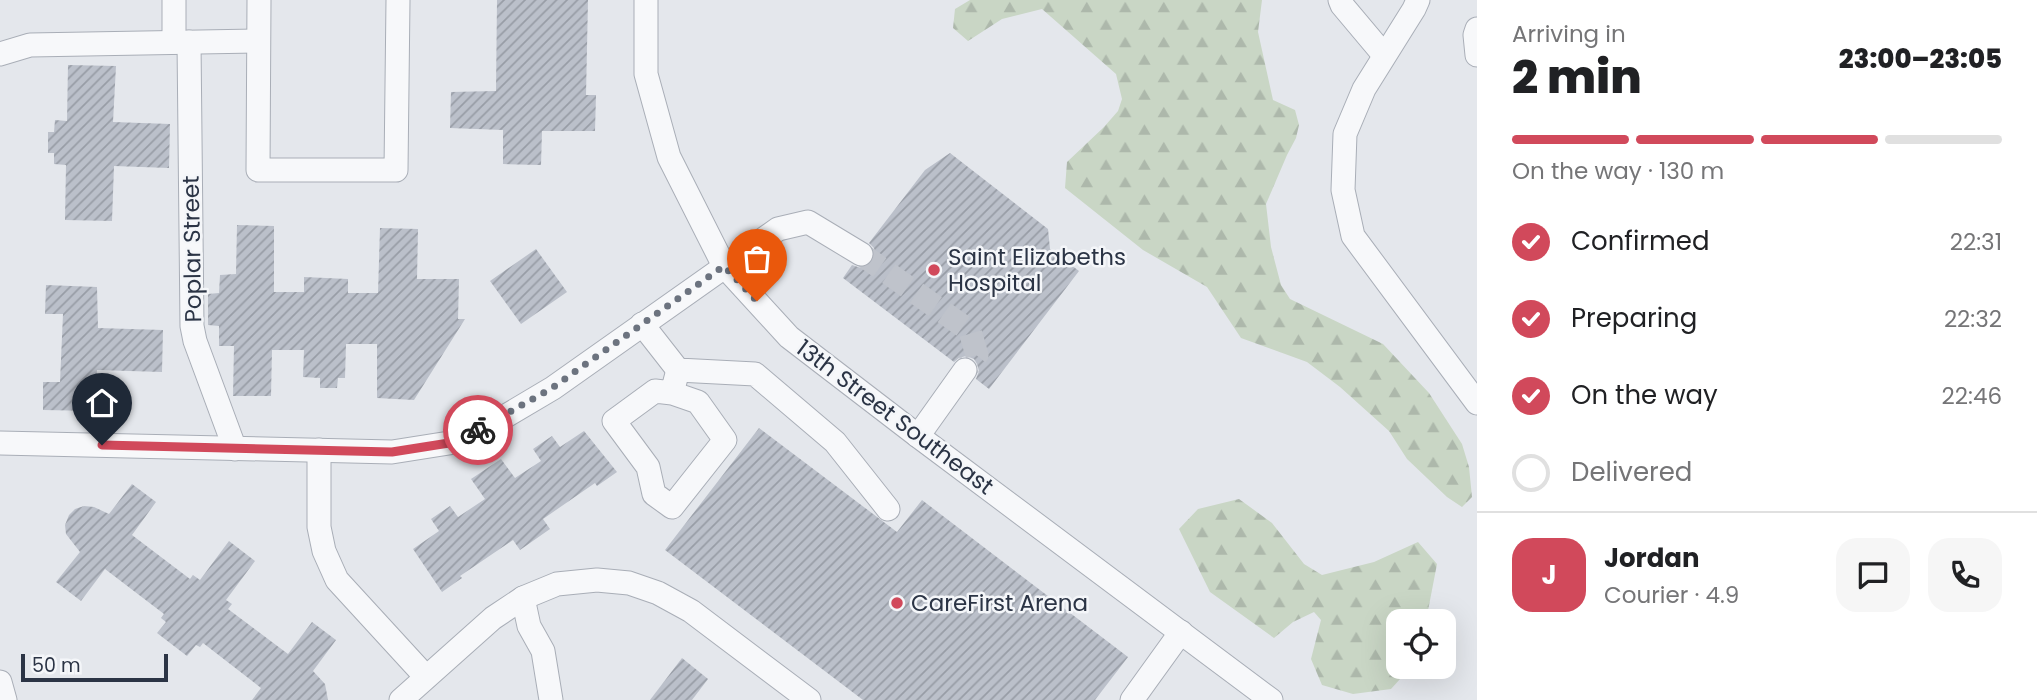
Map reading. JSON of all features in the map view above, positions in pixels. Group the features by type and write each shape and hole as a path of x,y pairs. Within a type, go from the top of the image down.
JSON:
{"street":[{"name":"Poplar Street","path":"174,0 181,42 192,326 195,341 235,449"},
{"path":"259,0 258,170 396,170 398,0"},
{"name":"13th Street Southeast","path":"646,0 646,74 669,157 724,266 789,337 1270,700"},
{"path":"1340,0 1384,55"},
{"path":"1418,0 1415,9 1364,89 1345,134 1343,190 1353,236 1477,403"},
{"path":"1477,29 1477,55"},
{"path":"0,54 30,45 258,41"},
{"path":"0,443 392,452 449,443 489,426 552,388 778,229 808,222 861,254"},
{"path":"642,324 678,370 755,374 835,442 888,509"},
{"path":"672,393 678,370"},
{"path":"918,436 965,370"},
{"path":"655,391 672,393 698,402 725,440 672,507 654,494 648,467 614,421 655,391"},
{"path":"319,450 319,527 324,551 337,580 426,677"},
{"path":"401,700 493,618 523,598 557,584 597,580 629,583 658,593 691,611 809,700"},
{"path":"523,598 529,626 543,651 551,700"},
{"path":"1132,700 1181,632"},
{"path":"0,681 5,700"}],"green space":[{"path":"970,0 1262,0 1258,32 1273,100 1295,110 1299,125 1296,138 1266,204 1271,247 1281,285 1290,299 1383,344 1429,393 1462,444 1469,467 1472,497 1462,507 1447,497 1407,459 1389,431 1340,387 1307,362 1241,338 1207,287 1143,250 1065,188 1067,162 1118,111 1122,99 1116,74 1042,9 1002,19 968,41 953,28 955,9"},
{"path":"1239,499 1272,523 1304,564 1322,575 1374,562 1418,542 1437,564 1428,609 1386,609 1386,679 1400,679 1391,689 1353,694 1322,685 1311,659 1321,620 1314,612 1293,622 1274,638 1210,592 1179,529 1198,509"}],"building":[{"path":"497,0 588,0 586,95 596,95 595,131 542,131 541,165 503,164 503,130 450,128 451,92 496,91"},
{"path":"68,65 116,66 113,122 170,124 169,168 114,166 112,221 65,220 66,165 54,164 54,153 48,153 48,132 54,132 55,120 67,121"},
{"path":"950,153 1048,229 1050,249 1079,271 989,389 976,379 979,371 974,359 966,356 954,362 843,278 852,265 861,268 873,262 874,248 869,243 925,170"},
{"path":"237,225 274,226 274,292 304,292 304,277 348,279 348,293 378,293 380,228 418,229 417,279 459,279 458,319 465,319 414,400 377,398 377,344 346,344 345,378 338,378 337,388 320,388 320,378 303,377 304,350 272,350 271,396 233,396 234,346 219,346 219,326 208,325 208,294 219,293 220,275 236,274"},
{"path":"536,249 567,292 521,324 490,281"},
{"path":"46,285 97,287 98,328 163,330 162,372 97,370 94,411 43,410 43,382 60,382 63,314 45,314"},
{"name":"CareFirst Arena","path":"759,428 897,532 922,500 1128,657 1095,700 863,700 665,550"},
{"path":"584,431 617,472 597,486 595,483 543,519 550,529 520,550 513,540 460,576 462,578 442,592 413,549 439,531 431,519 450,506 458,517 485,499 471,479 501,459 515,478 541,461 533,449 552,436 560,447"},
{"path":"132,484 156,502 132,535 190,579 193,575 200,580 229,541 255,561 226,600 232,604 228,609 288,654 312,622 336,640 313,671 325,684 328,700 252,700 261,688 203,643 200,647 196,645 187,656 157,633 166,622 161,618 164,614 105,569 81,601 56,582 80,552 66,534 65,525 69,515 84,506 109,514"},
{"path":"682,658 708,679 692,700 650,700"}],"tunnel":[{"path":"861,254 970,331 977,355 965,370"}],"way so far":[{"path":"478,430 552,388 724,266 757,301"}],"place":[{"name":"Saint Elizabeths Hospital","path":"934,270"},
{"name":"CareFirst Arena","path":"897,603"}],"route":[{"path":"102,445 392,452 449,443 478,430"}]}
